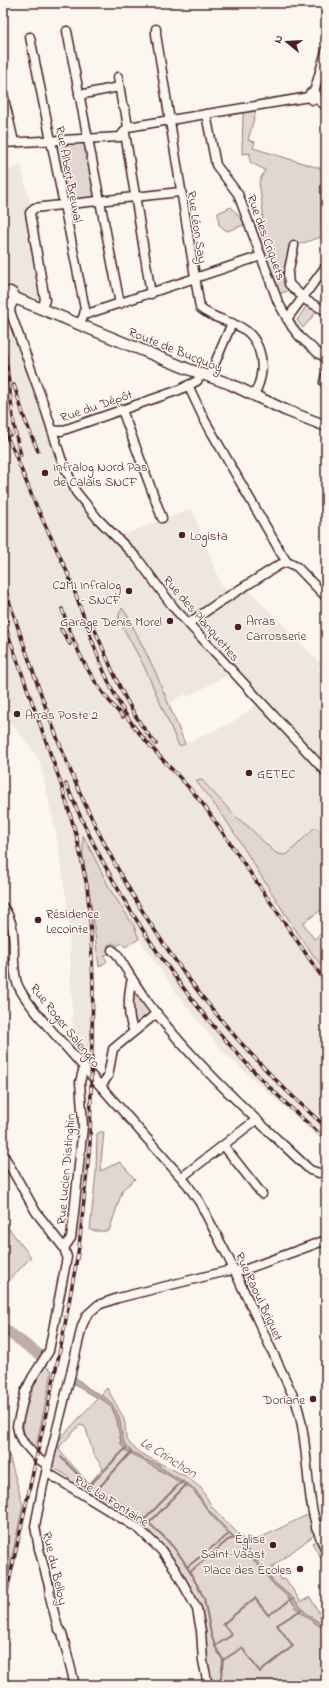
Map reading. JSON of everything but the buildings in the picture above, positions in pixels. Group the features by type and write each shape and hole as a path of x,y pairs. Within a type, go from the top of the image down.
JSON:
{"main road":[{"name":"Route de Bucquoy","path":"7,297 82,320 205,375 326,426"}],"street":[{"name":"Rue Léon Say","path":"156,29 180,192 200,308 206,313 232,323 250,333 258,346 261,356 262,374 254,396"},
{"path":"67,31 120,304"},
{"name":"Rue Albert Breuval","path":"30,37 85,309 82,320"},
{"path":"313,96 326,51"},
{"path":"118,77 125,109 135,197 150,294"},
{"path":"79,95 119,87"},
{"path":"3,94 14,142"},
{"path":"3,143 120,137 127,130 169,120 313,96 326,106"},
{"name":"Rue des Criquets","path":"206,114 216,165 238,194 275,295 300,337 326,358"},
{"path":"42,308 45,300 30,213 34,208 180,192"},
{"path":"294,246 287,280 291,287 304,298 326,311"},
{"path":"82,320 120,304 261,256"},
{"path":"288,319 326,266"},
{"name":"Rue du Dépôt","path":"7,297 10,311 52,430 62,431 122,410 188,385 205,375"},
{"path":"205,375 232,323"},
{"path":"188,385 204,419 287,562 297,567 326,597"},
{"path":"122,410 162,518"},
{"name":"Rue des Planquettes","path":"52,430 68,476 76,492 98,519 137,558 162,593 326,772"},
{"path":"189,623 279,565 287,562"},
{"name":"Rue Roger Salengro","path":"3,908 11,921 14,932 15,972 20,989 44,1022 100,1086"},
{"path":"112,950 116,953 156,1013 193,1057 256,1120 310,1170 319,1173"},
{"path":"132,979 128,990 131,1025 134,1031"},
{"path":"100,1086 108,1076 113,1049 156,1013"},
{"name":"Rue Lucien Distinghin","path":"47,1469 23,1442 19,1435 17,1426 25,1392 49,1351 67,1258 64,1248 71,1238 83,1126 80,1082 84,1067"},
{"name":"Rue Raoul Briquet","path":"100,1086 182,1177 200,1203 235,1270 296,1402 301,1417 311,1504 316,1528 326,1550"},
{"path":"182,1177 256,1120"},
{"path":"224,1146 262,1194"},
{"path":"3,1154 36,1212 64,1248"},
{"path":"235,1270 244,1270 326,1240"},
{"name":"Rue du Belloy","path":"75,1685 62,1633 58,1628 50,1597 50,1586 35,1532 35,1520 82,1326 87,1315 98,1305 118,1298 235,1270"},
{"name":"Rue La Fontaine","path":"47,1469 76,1492 139,1530 156,1545 175,1569 197,1609 208,1685"},
{"path":"316,1528 326,1524"}],"shaded area":[{"path":"326,70 326,101 321,87"},
{"path":"256,111 248,140 255,142 253,148 319,168 326,168 326,186 321,186 321,227 324,236 294,246 290,290 279,294 254,226 262,223 263,211 259,182 265,170 250,162 250,153 242,154 243,113"},
{"path":"85,143 96,197 67,202 55,145"},
{"path":"3,161 7,171 21,166 31,207 42,308 15,298 9,298 68,476 119,539 123,535 192,509 221,585 224,586 229,596 248,589 323,666 318,669 326,679 326,836 315,827 288,854 283,855 276,853 235,816 202,780 196,781 223,816 277,902 326,972 326,1144 223,1052 178,995 139,939 134,926 111,891 83,835 83,856 91,902 97,958 95,967 95,1071 66,1039 73,1032 70,949 68,911 57,838 40,762 34,752 3,713","holes":["231,675 256,705 232,722 185,744 169,704 185,694 187,697 224,677"]},
{"path":"231,207 243,221 244,225 227,231 219,225 218,213"},
{"path":"307,305 317,311 303,328 297,320"},
{"path":"122,608 155,671 185,744 179,746 144,666 119,620 119,614"},
{"path":"202,780 235,816 276,853 283,855 288,854 315,827 326,836 325,907 303,923 314,939 326,930 326,972 286,915 224,817 196,781"},
{"path":"83,835 111,891 134,926 139,939 125,947 122,943 117,946 114,943 108,945 107,951 109,953 104,956 107,961 99,967 91,902 83,856"},
{"path":"135,989 151,1011 151,1014 138,1024 133,1021 132,990"},
{"path":"99,1132 104,1132 100,1171 120,1162 135,1179 123,1189 109,1231 90,1230 96,1173 97,1134"},
{"path":"3,1221 31,1257 3,1287"},
{"path":"3,1323 44,1353 46,1357 3,1326"},
{"path":"45,1366 52,1371 36,1447 29,1441 24,1433 23,1427 25,1412 31,1395"},
{"path":"74,1376 88,1388 107,1399 113,1406 118,1414 123,1440 127,1446 133,1452 148,1461 159,1464 160,1467 195,1489 207,1508 249,1551 274,1582 294,1599 307,1614 326,1627 326,1631 300,1612 286,1595 274,1585 251,1557 211,1515 193,1490 125,1450 121,1444 117,1421 112,1408 103,1400 88,1393 72,1382"},
{"path":"107,1388 123,1417 126,1438 130,1444 140,1453 187,1477 201,1488 212,1507 248,1544 305,1516 313,1514 318,1532 272,1567 281,1580 285,1578 301,1602 310,1597 322,1618 326,1616 326,1685 211,1685 208,1673 201,1613 163,1548 67,1482 69,1477 58,1470 56,1471 51,1468 57,1442","holes":["80,1425 84,1426 93,1453 103,1468 89,1484 59,1450 60,1446"]},
{"path":"3,1450 9,1455 23,1505 3,1598"},
{"path":"316,1541 326,1560 326,1566 312,1543"}],"waterway":[{"name":"Le Crinchon","path":"3,1328 41,1356"},
{"path":"61,1457 89,1486 126,1448"},
{"path":"131,1452 96,1491 124,1506 150,1524 172,1546 190,1572"},
{"path":"145,1519 182,1481"},
{"path":"149,1523 187,1484"},
{"path":"187,1567 229,1534"},
{"path":"234,1538 228,1540 190,1572 204,1598 211,1634 215,1646 232,1635 223,1624 255,1598 268,1615 291,1599"},
{"path":"220,1685 223,1660 242,1648 260,1672 293,1646 277,1625 301,1610"},
{"path":"215,1646 223,1660"}],"railway":[{"path":"4,347 17,442 21,455"},
{"path":"14,385 25,420 38,451"},
{"path":"3,421 10,435"},
{"path":"3,430 13,449 34,501 69,576"},
{"path":"67,572 101,665 128,718 146,741 205,807 326,983"},
{"path":"3,583 41,694 73,777 107,850 132,894 159,937 188,978 220,1018 253,1056 288,1092 326,1127"},
{"path":"62,609 73,640 86,667 102,692 123,717"},
{"path":"3,610 8,624"},
{"path":"3,620 60,781 76,834 87,886 93,983 90,1143 79,1247 62,1341 3,1609"},
{"path":"92,623 127,702 145,731 156,744"},
{"path":"61,629 70,644"},
{"path":"66,784 89,834 115,883 144,931 175,977 209,1021 246,1063 285,1102 326,1139"}],"place":[{"name":"Infralog Nord Pas de Calais SNCF","path":"45,473"},
{"name":"Logista","path":"182,535"},
{"name":"C2MI Infralog - SNCF","path":"129,591"},
{"name":"Garage Denis Morel","path":"170,621"},
{"name":"Arras Carrosserie","path":"238,627"},
{"name":"Arras Poste 2","path":"17,714"},
{"name":"GETEC","path":"249,773"},
{"name":"Résidence Lecointe","path":"38,920"},
{"name":"Doriane","path":"313,1399"},
{"name":"Église Saint-Vaast","path":"273,1545"},
{"name":"Place des Écoles","path":"300,1569"}]}
